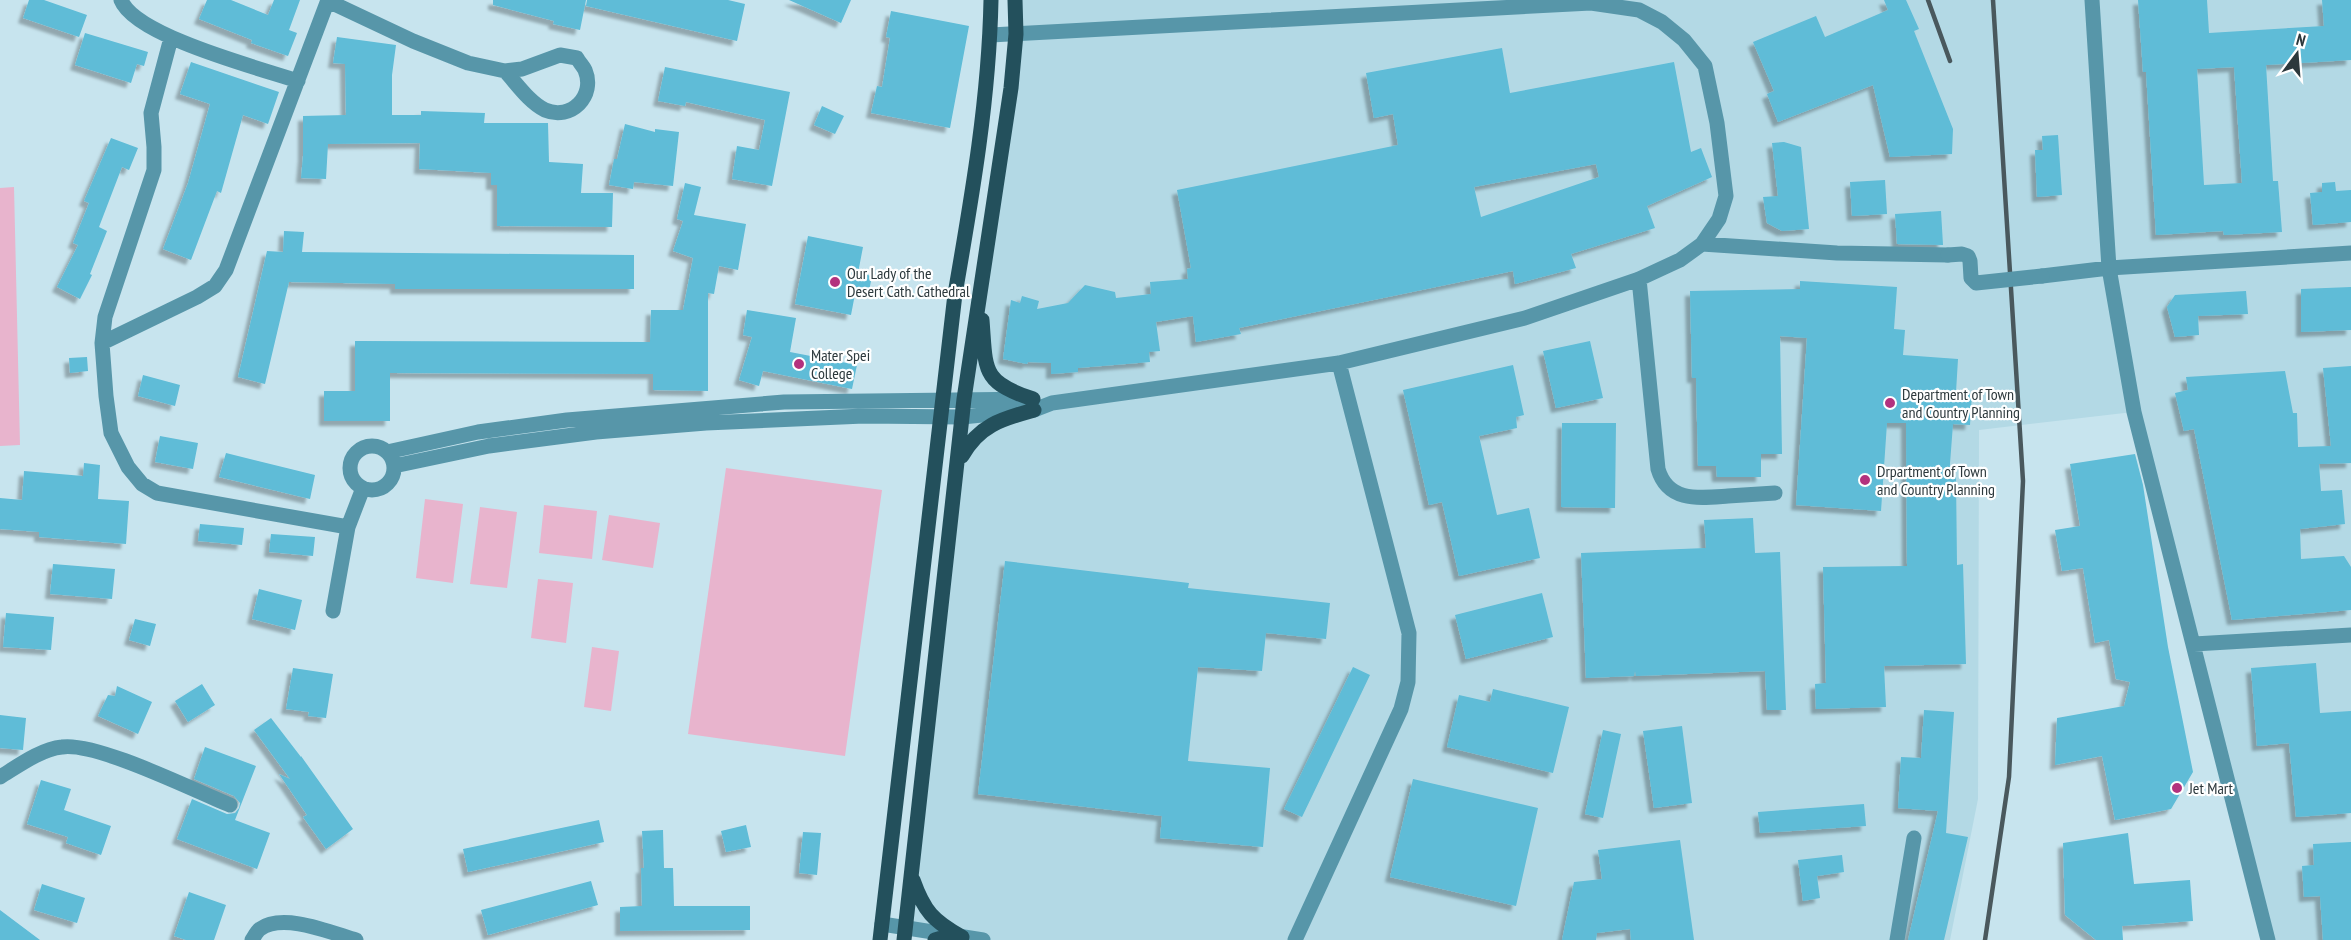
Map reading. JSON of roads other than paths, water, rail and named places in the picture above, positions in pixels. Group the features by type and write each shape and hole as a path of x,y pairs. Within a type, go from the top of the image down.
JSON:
{"main road":[{"path":"880,940 955,294 987,87 991,0"},
{"path":"905,933 964,399 1011,88 1016,34 1015,0"},
{"path":"955,294 978,300"},
{"path":"978,300 986,369 1003,387 1034,404"},
{"path":"958,463 970,441 991,424 1034,404"},
{"path":"912,877 924,909 946,928 962,937"},
{"path":"935,940 945,937 962,937"}],"street":[{"path":"121,0 124,8 139,21 171,38 298,81"},
{"path":"2092,0 2109,268 2134,412 2268,940"},
{"path":"102,343 163,315 215,286 226,270 328,1 412,42 468,63 505,72 522,69 560,55 577,58 585,71 585,97 577,108 562,113 547,111 533,102 505,72"},
{"path":"391,459 596,432 706,423 853,417 962,417 1034,404 1339,363 1525,318 1639,279 1680,260 1702,244 1719,219 1726,196 1717,123 1705,66 1684,40 1639,10 1591,3 991,34"},
{"path":"171,38 151,113 154,170 105,317 102,343 111,433 129,467 142,484 157,493 348,527"},
{"path":"1702,244 1837,253 1962,254 1968,256 1971,278 1976,283 2109,268 2351,253"},
{"path":"1639,279 1661,480 1678,494 1695,498 1775,493"},
{"path":"1295,940 1401,709 1408,682 1409,633 1339,363"},
{"path":"391,459 478,432 567,420 784,402 964,399 1034,404"},
{"path":"376,447 391,459 394,473 385,486 370,490 363,488 353,480 350,468 354,456 363,448 376,447"},
{"path":"333,611 348,527 363,488"},
{"path":"2194,644 2351,635"},
{"path":"0,777 44,752 60,747 76,746 101,753 230,806"},
{"path":"1897,940 1914,838"},
{"path":"252,940 261,928 276,922 295,922 356,940"},
{"path":"882,924 905,933 983,940"}],"railway":[{"path":"1928,0 1950,61"},
{"path":"1985,940 2009,777 2023,481 1993,0"}],"place":[{"name":"Our Lady of the Desert Cath. Cathedral","path":"835,282"},
{"name":"Mater Spei College","path":"799,364"},
{"name":"Department of Town and Country Planning","path":"1890,403"},
{"name":"Drpartment of Town and Country Planning","path":"1865,480"},
{"name":"Jet Mart","path":"2177,788"}]}
